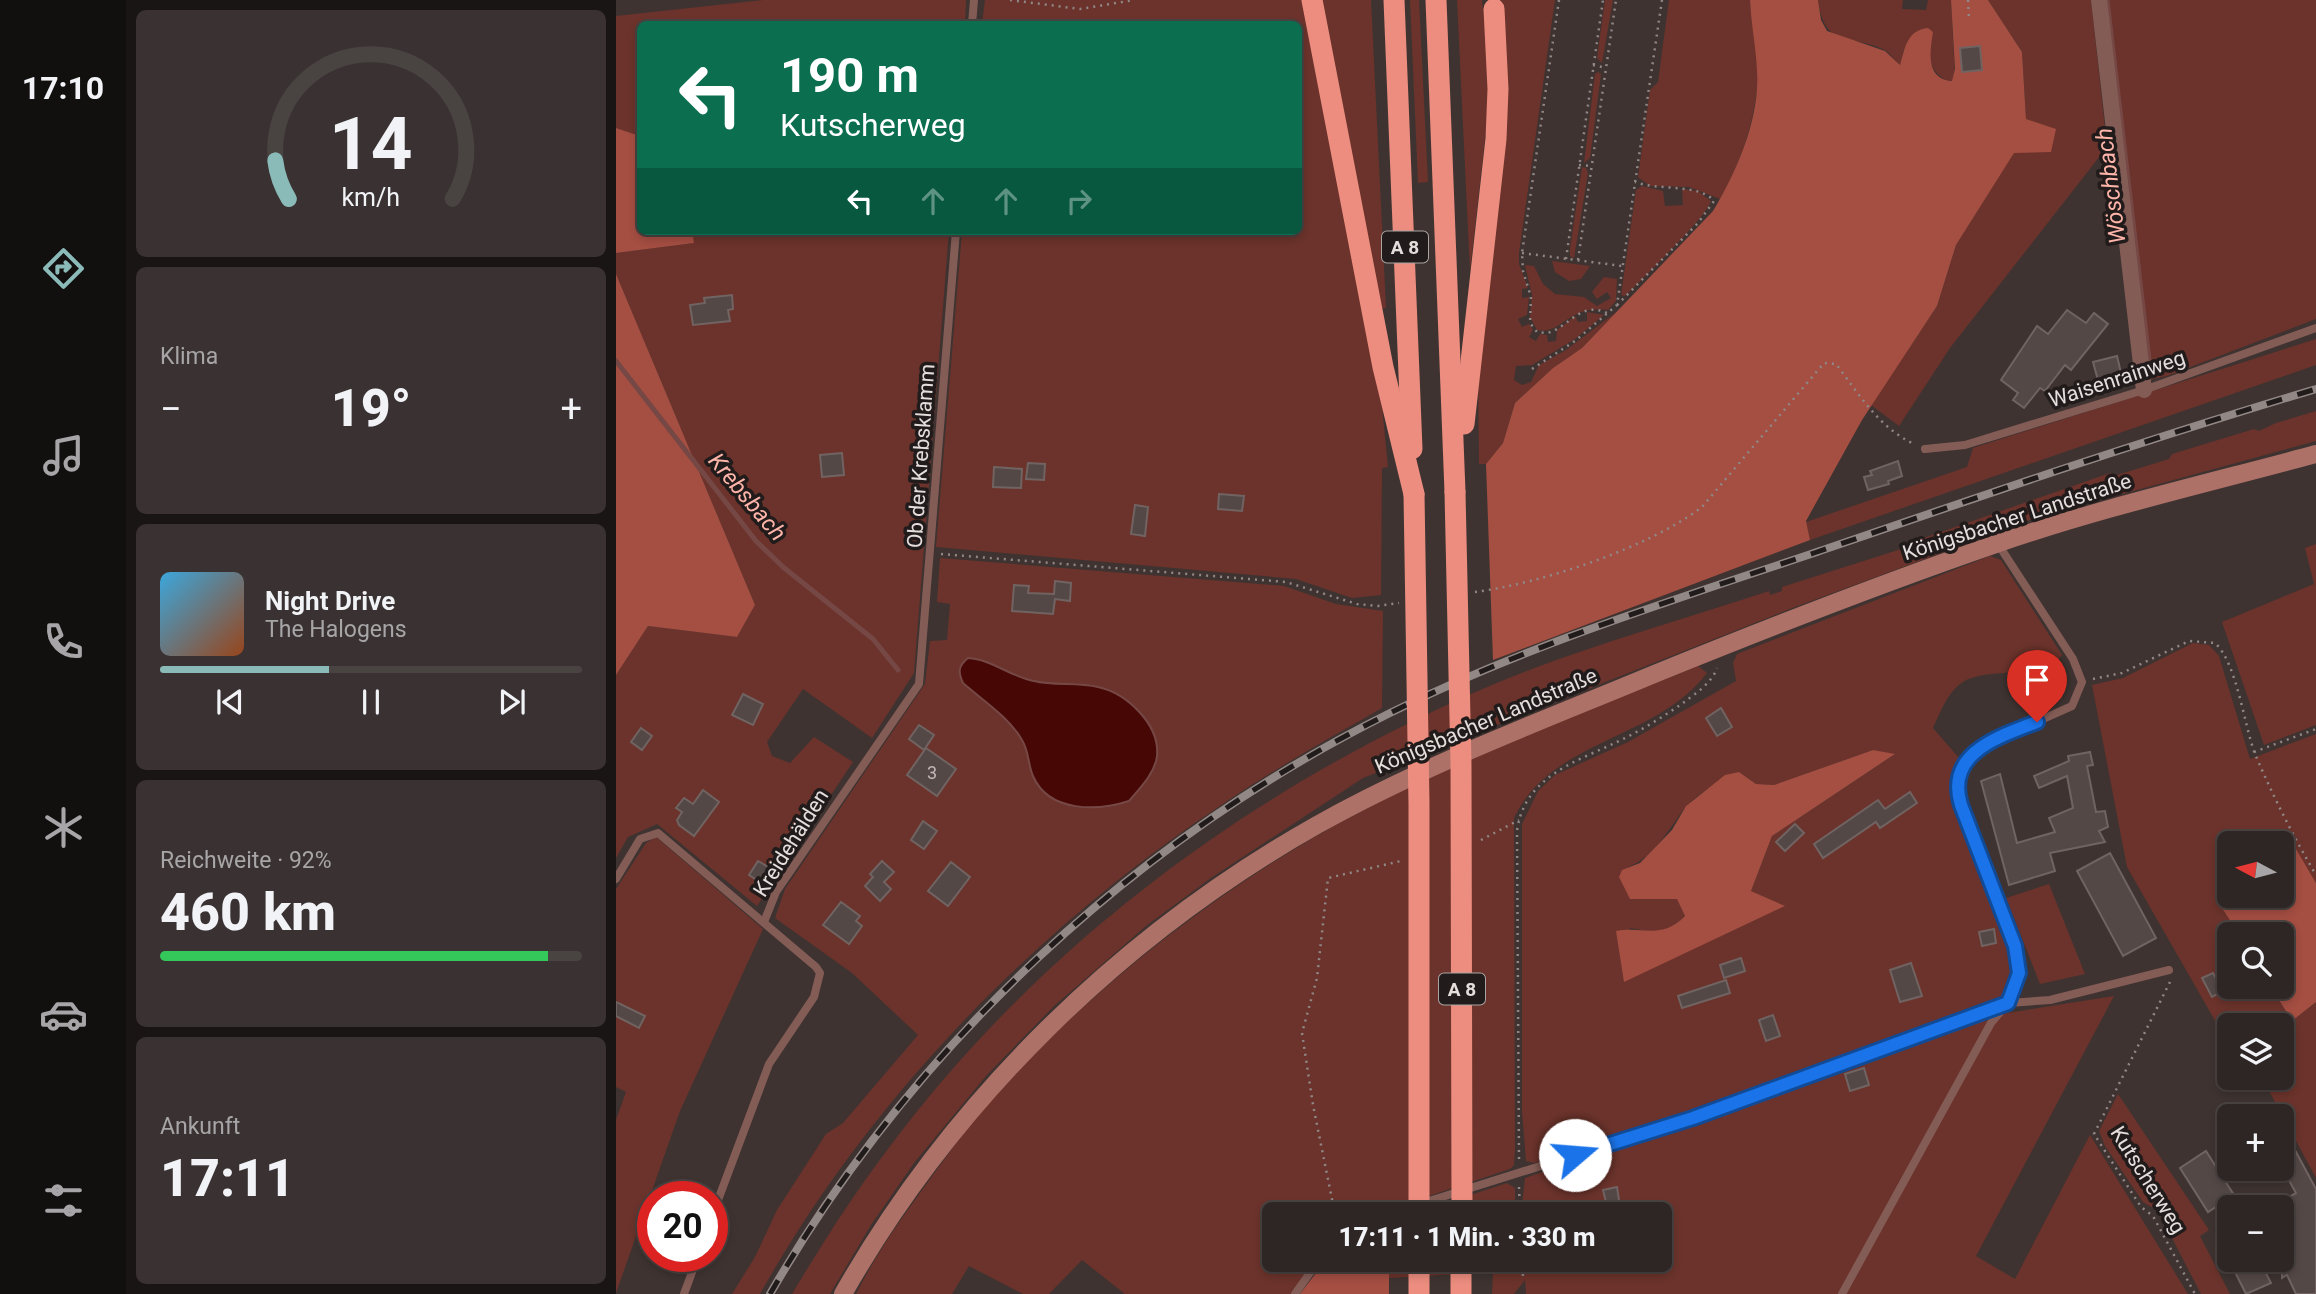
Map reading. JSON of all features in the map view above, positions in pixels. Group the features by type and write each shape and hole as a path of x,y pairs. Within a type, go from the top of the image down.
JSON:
{"highway":[{"path":"1312,0 1383,367 1414,494"},
{"name":"A 8","path":"1394,0 1414,494 1419,846 1419,1202"},
{"name":"A 8","path":"1436,0 1455,492 1461,764 1462,1202"},
{"path":"1455,492 1496,139 1498,89 1493,4"},
{"path":"1419,1272 1419,1294"},
{"path":"1461,1272 1461,1294"}],"main road":[{"name":"Königsbacher Landstraße","path":"843,1294 919,1176 994,1086 1097,982 1194,904 1271,852 1382,791 1488,743 1720,648 1998,543 2166,493 2316,454"}],"street":[{"path":"2099,0 2144,390"}],"lane":[{"path":"972,21 974,0"},
{"name":"Ob der Krebsklamm","path":"919,684 956,235"},
{"name":"Waisenrainweg","path":"1925,449 1965,445 2144,390 2316,328"},
{"path":"1842,1294 1990,1023 2008,1003 2019,973 2015,946 1961,805 1958,775 1971,753 1982,746 2072,706 2082,682 2073,659 1998,543"},
{"name":"Kreidehälden","path":"616,879 640,839 658,833 764,922 776,892 919,684"},
{"path":"725,1181 769,1064 814,997 821,980 816,967 764,922"},
{"path":"1426,1202 1693,1118 2008,1003 2050,1000 2169,970"},
{"path":"684,1294 692,1272"},
{"path":"1295,1294 1311,1272"}],"path":[{"path":"1010,0 1091,9 1134,0"},
{"path":"1559,0 1522,253 1523,271 1531,297 1530,323 1537,332 1552,333 1573,315 1588,310 1609,314"},
{"path":"1566,258 1603,0"},
{"path":"1578,260 1616,0"},
{"path":"1617,305 1662,0"},
{"path":"1968,0 1969,19"},
{"path":"1593,65 1606,68"},
{"path":"1579,165 1592,166"},
{"path":"1532,369 1575,341 1609,314 1698,223 1714,201 1692,189 1657,188 1635,182"},
{"path":"1522,253 1622,266"},
{"path":"2082,682 2122,673 2189,641 2215,643 2225,657 2255,752 2290,832 2316,875"},
{"path":"1520,1202 1519,820 1529,797 1557,770 1628,736 1692,696 1715,674 1720,648"},
{"path":"2255,752 2316,729"},
{"path":"1475,843 1519,820"},
{"path":"1333,1202 1302,1033 1317,978 1328,878 1405,861"},
{"name":"Kutscherweg","path":"2169,970 2171,980 2094,1134 2141,1208 2153,1216 2195,1294"},
{"path":"1523,1272 1523,1277"}],"shaded area":[{"path":"763,0 966,0 965,21 637,21 637,135 616,128 616,16"},
{"path":"985,0 1305,0 1381,396 1388,467 1382,468 1381,595 1352,598 1296,579 936,547 962,235 1302,235 1302,21 982,21"},
{"path":"1320,0 1371,0 1386,308 1382,308"},
{"path":"1410,0 1419,0 1428,182 1418,183"},
{"path":"1457,0 1482,0 1483,9 1487,9 1491,86 1470,271"},
{"path":"1501,0 1555,0 1519,253 1519,264 1528,288 1522,289 1522,298 1529,297 1527,315 1518,319 1522,327 1529,324 1533,330 1529,337 1536,341 1540,334 1547,335 1548,342 1556,341 1557,330 1575,316 1578,322 1587,321 1587,312 1604,315 1575,339 1532,365 1516,366 1514,380 1522,385 1531,382 1539,365 1566,350 1616,312 1582,348 1553,368 1515,403 1503,443 1486,464 1479,464 1478,369 1504,51"},
{"path":"1605,0 1613,0 1602,63 1597,58"},
{"path":"1669,0 1750,0 1757,57 1757,92 1746,140 1735,171 1720,199 1689,187 1650,186 1638,177 1650,90 1658,82"},
{"path":"1750,0 1818,0 1821,20 1827,31 1885,51 1900,65 1911,36 1928,28 1933,32 1933,70 1943,79 1952,81 1955,69 1951,0 1988,0 2022,52 2026,119 2056,129 2051,152 2014,153 1956,245 1937,306 1862,420 1806,521 1810,540 1493,660 1486,464 1503,443 1515,403 1553,368 1582,348 1713,211 1738,162 1755,107 1757,71"},
{"path":"1818,0 1903,0 1902,9 1926,10 1928,0 1951,0 1955,77 1952,81 1946,80 1936,72 1929,55 1931,42 1904,49 1900,65 1885,50 1833,33 1826,27 1821,16"},
{"path":"1988,0 2091,0 2107,147 1950,348 1899,426 1871,405 1937,306 1956,245 2014,152 2051,151 2026,119 2022,52"},
{"path":"2103,0 2316,0 2316,319 2167,376 2147,380"},
{"path":"1595,74 1601,74 1590,158 1584,163"},
{"path":"616,128 637,135 637,235 693,235 694,243 616,253"},
{"path":"1582,167 1586,168 1588,173 1574,258 1570,256 1570,249"},
{"path":"1642,186 1663,191 1665,206 1683,205 1682,189 1698,191 1711,201 1685,235 1625,296 1621,295 1636,190"},
{"path":"692,235 949,235 914,673 872,738 803,689 767,742 772,756 790,763 814,737 853,762 757,906 657,824 628,837 616,858 616,675 648,626 737,637 755,605 616,274 616,253 693,243"},
{"path":"1552,261 1590,266 1581,279 1569,281 1555,272"},
{"path":"1525,265 1534,266 1543,284 1555,294 1584,297 1597,306 1611,298 1607,292 1597,299 1592,292 1604,277 1617,279 1616,301 1608,310 1583,311 1553,329 1537,330 1530,317 1532,295"},
{"path":"616,274 755,605 737,637 648,626 616,675"},
{"path":"2316,339 2316,365 1810,540 1806,522 1967,467 1973,448"},
{"path":"2316,411 2316,441 2038,517 1795,607 1363,778 1211,878 1146,926 1053,1007 986,1076 914,1163 871,1225 830,1294 792,1294 838,1220 888,1149 948,1074 1014,1003 1085,938 1159,877 1238,821 1320,771 1405,725 1492,685 1560,659 1769,591 1770,595 1782,591 1782,587 1920,543 1921,539 2110,473 2117,475 2169,459 2172,454 2254,429 2259,431"},
{"path":"2316,544 2316,725 2264,745 2222,622 2314,584 2305,548"},
{"path":"1990,556 2001,560 2062,655 2043,668 1974,677 1963,682 1949,697 1933,728 1959,758 1952,780 1952,800 2012,955 2009,985 2001,998 1669,1122 1534,1163 1526,1161 1522,1111 1522,824 1538,791 1555,775 1628,742 1736,681 1733,663 1737,654","holes":["1873,750 1894,755 1772,836 1751,891 1784,906 1624,981 1630,928 1660,931 1685,916 1677,898 1630,899 1628,867 1653,850 1694,799 1718,782 1739,772 1756,784 1774,785"]},
{"path":"940,558 1284,586 1336,604 1383,611 1382,708 1301,754 1154,852 1088,905 1024,962 963,1022 905,1086 852,1152 804,1222 760,1294 732,1294 755,1257 777,1210 826,1134 843,1123 918,1035 852,973 775,918 785,889 925,684 930,641 947,640 950,604 937,602"},
{"path":"2193,643 2209,645 2219,656 2250,759 2316,734 2316,883 2296,850 2294,852 2294,831 2217,831 2217,908 2223,908 2232,922 2217,922 2217,999 2278,999 2287,1013 2217,1013 2217,1024 2127,867 2092,685 2123,678"},
{"path":"968,658 985,661 1026,679 1109,690 1130,703 1147,722 1156,744 1156,762 1142,786 1129,801 1103,807 1075,806 1050,797 1040,788 1033,776 1026,749 1017,732 1003,716 963,683 960,669"},
{"path":"1698,666 1707,673 1686,695 1661,713 1578,755 1553,771 1531,792 1514,818 1515,1148 1514,1165 1510,1169 1411,1202 1262,1202 1262,1272 1306,1272 1291,1294 1125,1294 1082,1260 1049,1294 1023,1294 969,1266 952,1294 856,1294 893,1232 987,1103 1061,1028 1140,958 1225,894 1313,838 1406,789 1551,725"},
{"path":"1873,750 1895,754 1772,836 1751,891 1785,906 1624,982 1616,931 1660,930 1668,928 1685,916 1677,899 1630,899 1619,877 1622,870 1640,863 1672,830 1686,806 1725,775 1739,772 1756,784 1774,785"},
{"path":"656,837 763,929 680,1111 655,1181 637,1181 637,1233 616,1293 616,1120 626,1092 616,1087 616,889 646,843"},
{"path":"2296,849 2316,883 2316,1002 2294,1019 2294,1013 2287,1013 2278,999 2294,999 2294,922 2231,922 2222,908 2294,908"},
{"path":"2049,884 2085,974 2040,984 2006,898"},
{"path":"2114,996 1976,1256 2015,1279 2090,1135 2188,1294 1526,1294 1525,1280 1514,1294 1492,1294 1493,1272 1672,1272 1672,1202 1522,1202 1525,1178 1989,1016"},
{"path":"2316,1002 2316,1178 2294,1137 2294,1104 2276,1104 2269,1090 2294,1090 2294,1019"},
{"path":"2118,1094 2209,1230 2200,1236 2230,1294 2201,1294 2158,1211 2143,1202 2105,1146 2099,1131"},
{"path":"1507,1183 1515,1188 1515,1202 1449,1202"},
{"path":"1317,1272 1389,1272 1389,1294 1300,1294"},
{"path":"1389,1272 1493,1272 1389,1278"}],"building":[{"path":"1980,46 1982,70 1962,72 1960,48"},
{"path":"732,295 733,309 728,310 730,321 693,325 690,305 705,303 704,298"},
{"path":"2067,310 2086,323 2094,313 2108,324 2071,370 2065,365 2045,391 2040,388 2024,408 2013,400 2018,393 2001,380 2037,326 2048,334"},
{"path":"2117,356 2122,377 2099,384 2093,362"},
{"path":"842,453 844,475 822,477 820,455"},
{"path":"1898,461 1902,476 1888,481 1889,484 1868,490 1864,477 1872,475 1870,471"},
{"path":"1028,463 1045,464 1044,480 1026,479"},
{"path":"994,467 1022,469 1021,488 993,487"},
{"path":"1219,494 1244,496 1242,511 1218,509"},
{"path":"1135,505 1148,507 1145,536 1131,534"},
{"path":"1055,581 1071,583 1070,601 1055,599 1053,614 1012,611 1014,585 1029,586 1028,593 1054,594"},
{"path":"743,694 763,704 753,725 732,715"},
{"path":"1721,708 1732,727 1717,736 1706,718"},
{"path":"919,725 934,735 924,750 909,739"},
{"path":"641,728 652,736 642,750 631,742"},
{"path":"926,748 956,769 937,796 907,775"},
{"path":"2090,752 2093,765 2087,766 2096,812 2105,811 2108,827 2099,831 2105,842 2050,853 2055,871 2009,885 1981,781 2000,774 2017,843 2055,832 2049,818 2073,808 2067,776 2039,788 2034,776 2069,761 2068,756"},
{"path":"703,790 719,802 694,836 679,825 677,820 682,812 676,808 684,798 693,804"},
{"path":"1910,792 1917,803 1880,828 1876,822 1823,858 1814,844 1878,800 1885,809"},
{"path":"923,821 937,831 924,849 911,840"},
{"path":"1795,824 1804,833 1785,851 1776,842"},
{"path":"2110,853 2156,938 2123,956 2077,871"},
{"path":"758,861 772,869 763,884 749,875"},
{"path":"882,861 894,872 884,882 891,889 880,901 865,886 873,877 870,874"},
{"path":"951,862 970,877 948,906 928,891"},
{"path":"841,902 860,916 856,921 862,926 849,944 823,925"},
{"path":"1994,929 1996,943 1982,946 1979,932"},
{"path":"1741,958 1745,971 1724,978 1720,965"},
{"path":"1911,963 1922,996 1900,1002 1890,970"},
{"path":"2213,973 2217,980 2217,994 2212,997 2202,978"},
{"path":"1726,980 1730,993 1682,1008 1678,996"},
{"path":"616,1002 645,1016 639,1028 616,1016"},
{"path":"1773,1015 1780,1036 1766,1041 1759,1020"},
{"path":"1864,1068 1869,1085 1850,1091 1845,1074"},
{"path":"2294,1148 2316,1189 2316,1294 2296,1294 2287,1275 2282,1278 2282,1272 2294,1272 2292,1195 2296,1193 2289,1181 2294,1181"},
{"path":"2206,1151 2217,1168 2217,1181 2225,1181 2234,1195 2217,1195 2217,1206 2208,1212 2180,1168"},
{"path":"1617,1187 1619,1202 1606,1202 1603,1190"},
{"path":"2235,1272 2265,1272 2271,1283 2246,1294"}],"waterway":[{"name":"Wöschbach","path":"2107,0 2150,368"},
{"name":"Krebsbach","path":"616,361 756,541 783,567 873,639 898,670"}],"railway":[{"path":"770,1294 827,1203 891,1116 962,1035 1038,958 1119,887 1205,822 1296,764 1390,713 1441,689 1493,666 1599,626 2064,468 2316,389"}],"route":[{"path":"1575,1155 1693,1118 2008,1003 2019,973 2015,946 1957,794 1957,783 1963,764 1971,753 2001,736 2037,722"}]}
